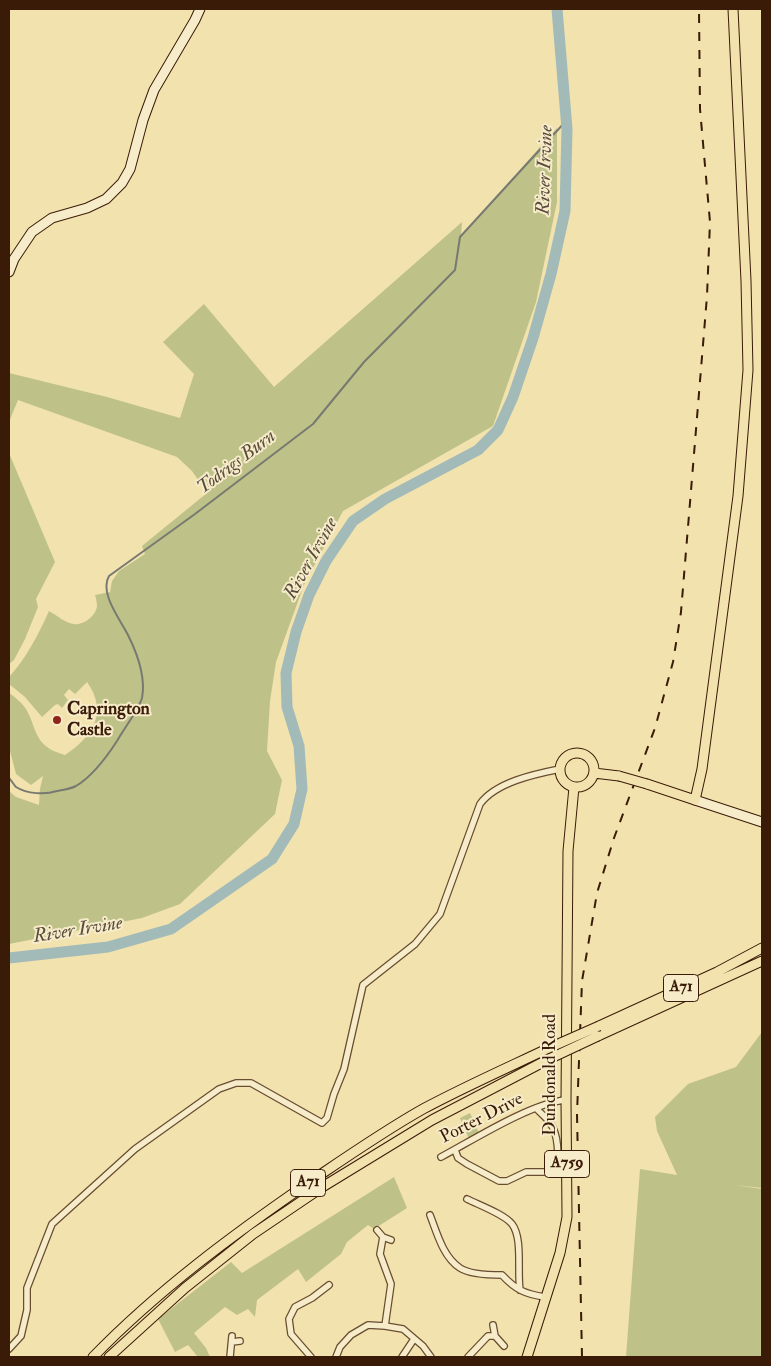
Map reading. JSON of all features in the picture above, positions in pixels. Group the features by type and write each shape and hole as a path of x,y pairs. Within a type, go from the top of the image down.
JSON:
{"main road":[{"path":"594,773 619,776 695,800 702,769 738,496 748,370 746,282 733,9"},
{"path":"577,752 589,756 593,762 594,773 587,784 574,787 563,780 560,769 565,757 577,752"},
{"name":"Dundonald Road","path":"527,1357 560,1253 567,1217 568,851 574,787"},
{"name":"A71","path":"92,1357 178,1279 250,1223 390,1128 424,1108 549,1048 717,972 762,948"},
{"name":"A71","path":"109,1357 185,1288 254,1234 324,1186 432,1120 549,1059 762,961"}],"street":[{"path":"9,272 14,259 32,232 52,218 87,208 106,199 122,183 130,169 142,120 154,90 200,9"},
{"path":"9,1349 21,1336 27,1310 27,1288 52,1224 135,1149 219,1089 236,1083 251,1083 322,1123 327,1118 344,1069 363,985 415,944 440,914 480,804 487,795 528,776 560,769"},
{"path":"695,800 762,822"},
{"name":"Porter Drive","path":"441,1157 536,1108 566,1100"},
{"path":"455,1150 458,1158 499,1181 507,1181 526,1172 550,1172 555,1170 558,1164 555,1131 550,1122 536,1108"},
{"path":"467,1199 507,1219 513,1225 517,1236 520,1290"},
{"path":"430,1215 447,1255 461,1269 481,1274 502,1276 515,1288 531,1295 545,1297"},
{"path":"377,1230 384,1237 391,1240"},
{"path":"384,1237 380,1254 391,1284 385,1326"},
{"path":"311,1357 291,1334 289,1319 295,1307 312,1298 329,1285"},
{"path":"336,1357 340,1347 351,1335 368,1325 403,1329 423,1346 431,1357"},
{"path":"493,1325 495,1336 504,1346"},
{"path":"468,1357 488,1336 495,1336"},
{"path":"230,1357 232,1339 240,1342"},
{"path":"402,1357 414,1339"}],"green space":[{"path":"557,128 557,202 536,302 493,426 343,511 304,585 276,662 270,701 267,751 282,780 275,814 180,904 142,918 9,944 9,791 16,797 39,805 43,776 31,785 16,774 9,747 9,693 26,709 39,739 51,750 65,755 75,748 90,732 97,714 97,704 87,682 75,694 69,689 64,695 68,700 62,708 58,704 55,705 42,717 25,697 9,684 9,677 32,646 49,611 64,621 73,624 88,620 96,610 95,595 110,592 112,581 119,571 145,554 142,546 207,493 192,471 177,457 18,400 9,422 9,373 107,397 180,418 194,374 163,342 204,304 274,387 462,222 461,236"},
{"path":"9,453 55,562 36,599 38,607 25,639 14,660 9,664"},
{"path":"762,1032 762,1188 735,1185 762,1189 762,1357 626,1357 640,1169 677,1175 657,1131 655,1117 688,1084 736,1067"},
{"path":"470,1113 479,1133 469,1139 460,1118"},
{"path":"394,1177 407,1208 374,1229 368,1225 347,1242 341,1254 306,1282 298,1269 257,1300 255,1317 248,1309 237,1315 225,1307 194,1333 206,1348 210,1357 198,1357 188,1345 175,1352 158,1319 231,1262 242,1273"}],"waterway":[{"name":"River Irvine","path":"9,958 108,947 171,929 272,859 294,824 302,789 299,746 287,707 286,673 296,632 309,595 326,561 353,521 385,499 478,450 498,430 513,397 533,338 551,274 565,211 567,129 557,9"},
{"name":"Todrigs Burn","path":"9,778 20,789 36,793 47,793 76,786 99,766 134,714 142,698 143,690 142,674 135,649 109,598 107,590 109,576 195,514 313,424 364,362 455,270 460,237 566,121"}],"railway":[{"path":"582,1357 577,1114 582,981 597,893 614,838 655,728 673,662 681,612 707,296 710,222 700,109 699,9"}],"place":[{"name":"Caprington Castle","path":"57,720"}]}
